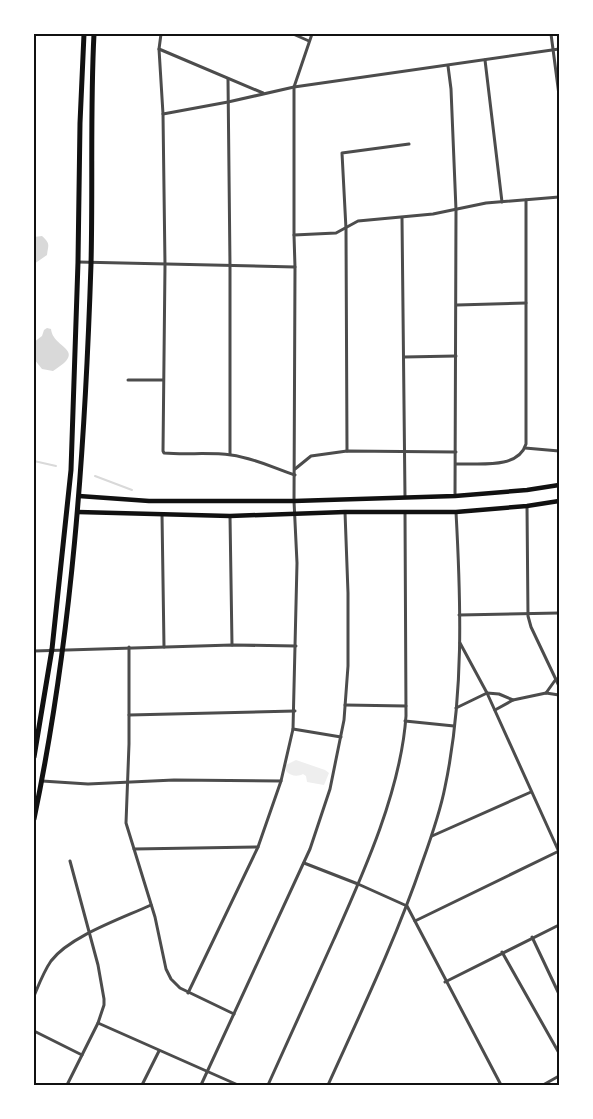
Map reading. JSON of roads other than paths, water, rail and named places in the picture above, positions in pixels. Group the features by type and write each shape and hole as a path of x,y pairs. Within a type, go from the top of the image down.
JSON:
{"main road":[{"path":"34,757 52,650 69,494 84,34"},
{"path":"34,819 42,781 62,649 78,512 91,263 94,34"},
{"path":"79,496 158,501 294,501 455,496 527,490 559,485"},
{"path":"78,512 230,516 345,512 456,512 527,506 559,501"}],"street":[{"path":"161,34 159,49 165,265 162,447 164,453 230,454 254,460 295,475"},
{"path":"292,34 309,41"},
{"path":"188,993 258,846 281,781 293,729 295,711 297,563 294,514 294,87 312,34"},
{"path":"551,34 559,95"},
{"path":"159,49 264,94"},
{"path":"162,114 294,87 559,49"},
{"path":"485,60 502,202"},
{"path":"448,66 451,89 456,210 455,496"},
{"path":"228,79 230,454"},
{"path":"347,451 346,229 342,153 409,144"},
{"path":"294,235 336,233 358,222 456,210 486,203 559,197"},
{"path":"456,464 509,461 517,457 525,448 526,200"},
{"path":"402,218 406,497"},
{"path":"78,262 295,266"},
{"path":"457,305 526,303"},
{"path":"404,357 456,356"},
{"path":"128,380 164,380"},
{"path":"525,448 559,451"},
{"path":"295,469 312,456 347,451 456,452"},
{"path":"527,506 528,614 531,627 559,686"},
{"path":"201,1085 304,863 327,801 341,737 345,705 349,634 345,512"},
{"path":"268,1085 358,884 391,791 405,721 406,706 405,512"},
{"path":"328,1085 407,906 445,789 455,726 460,643 456,512"},
{"path":"162,514 164,647"},
{"path":"230,516 232,645"},
{"path":"459,615 559,612"},
{"path":"415,921 559,851 487,693 460,643"},
{"path":"34,651 232,645 296,646"},
{"path":"129,647 126,824 151,905 168,974 175,984 188,993 234,1014"},
{"path":"546,693 556,679"},
{"path":"456,708 487,693 499,694 514,700"},
{"path":"494,710 514,700 546,693 559,695"},
{"path":"345,705 406,706"},
{"path":"129,715 295,711"},
{"path":"405,721 455,726"},
{"path":"293,729 341,737"},
{"path":"42,781 88,784 174,780 281,781"},
{"path":"431,836 531,792"},
{"path":"134,849 258,846"},
{"path":"66,1085 98,1023 104,1005 99,968 70,861"},
{"path":"304,863 407,906 445,982 501,1085"},
{"path":"34,996 50,963 57,955 90,933 151,905"},
{"path":"445,982 559,925"},
{"path":"532,937 559,994"},
{"path":"502,952 559,1053"},
{"path":"98,1023 238,1085"},
{"path":"34,1031 82,1055"},
{"path":"142,1085 159,1051"},
{"path":"544,1085 559,1076"}],"waterway":[{"path":"34,461 56,466"},
{"path":"95,476 132,490"}]}
